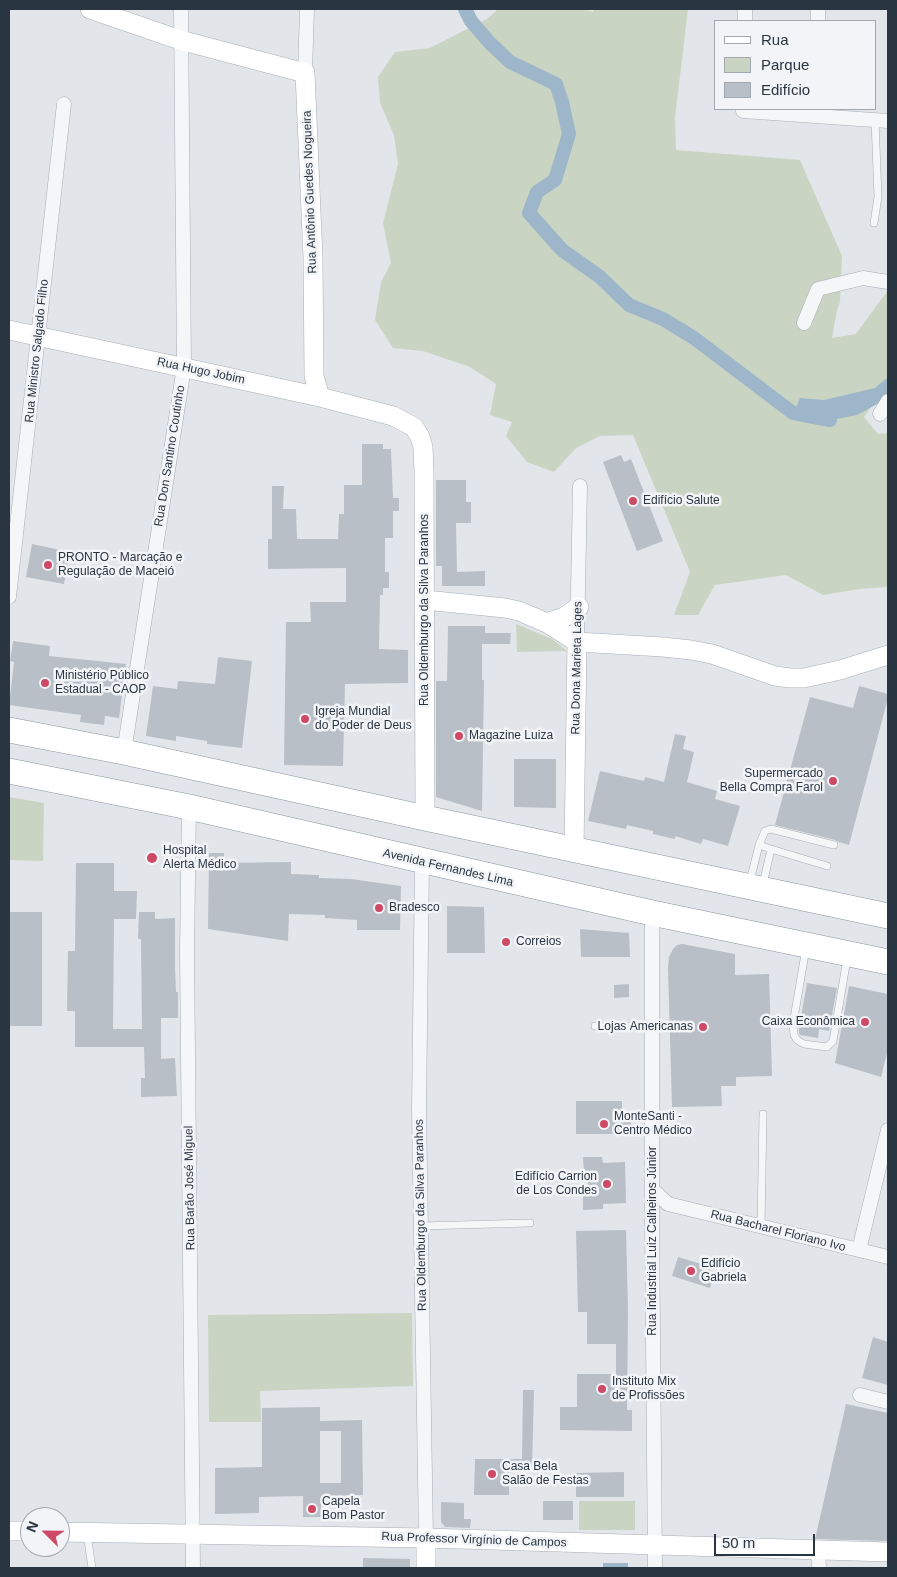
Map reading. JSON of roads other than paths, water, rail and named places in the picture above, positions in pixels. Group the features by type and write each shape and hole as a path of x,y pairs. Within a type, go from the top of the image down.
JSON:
{"highway":[{"path":"9,730 124,752 888,916"},
{"name":"Avenida Fernandes Lima","path":"9,771 190,807 652,914 888,962"}],"street":[{"path":"90,9 180,40 305,73"},
{"name":"Rua Don Santino Coutinho","path":"124,752 184,368 181,9"},
{"name":"Rua Antônio Guedes Nogueira","path":"306,9 305,73 313,258 314,376 311,395"},
{"name":"Rua Ministro Salgado Filho","path":"9,597 64,104"},
{"path":"743,110 817,113 882,121"},
{"path":"804,323 818,288 863,278 888,282"},
{"name":"Rua Hugo Jobim","path":"9,330 311,395 393,416"},
{"path":"880,414 888,401"},
{"name":"Rua Oldemburgo da Silva Paranhos","path":"393,416 414,427 423,447 425,818"},
{"name":"Rua Dona Marieta Lages","path":"574,850 580,486"},
{"path":"425,600 518,611 547,623 578,642 690,650 712,654 775,676 790,678 804,678 840,670 888,655"},
{"path":"547,623 564,617 579,607"},
{"name":"Rua Barão José Miguel","path":"190,807 187,952 192,1568"},
{"name":"Rua Oldemburgo da Silva Paranhos","path":"422,862 419,1110 426,1568"},
{"name":"Rua Industrial Luiz Calheiros Júnior","path":"652,914 655,1568"},
{"path":"859,1250 888,1130"},
{"name":"Rua Bacharel Floriano Ivo","path":"653,1190 668,1204 888,1257"},
{"path":"652,1220 668,1204"},
{"path":"860,1395 888,1402"},
{"name":"Rua Professor Virgínio de Campos","path":"70,1532 426,1538 655,1545 818,1559 888,1552"}],"lane":[{"path":"874,223 878,197 882,121"},
{"path":"755,888 759,844 765,831 772,829 834,845"},
{"path":"759,844 827,866"},
{"path":"755,888 771,849"},
{"path":"806,945 793,1024 794,1035 797,1040 804,1044 827,1047 833,1041 848,954"},
{"path":"595,1026 652,1027"},
{"path":"761,1226 763,1114"},
{"path":"422,1226 530,1223"},
{"path":"87,1532 92,1568"}],"water":[{"path":"888,377 888,398 857,415 831,420 794,413 800,398 824,400 875,388"},
{"path":"603,1563 628,1563 628,1568 603,1568"}],"waterway":[{"path":"465,9 471,21 510,62 556,84 562,102 569,134 555,180 537,192 529,213 562,250 600,277 629,305 663,319 694,338 793,413 830,420"}],"place":[{"name":"Edifício Salute","path":"633,501"},
{"name":"PRONTO - Marcação e Regulação de Maceió","path":"48,565"},
{"name":"Ministério Público Estadual - CAOP","path":"45,683"},
{"name":"Igreja Mundial do Poder de Deus","path":"305,719"},
{"name":"Magazine Luiza","path":"459,736"},
{"name":"Supermercado Bella Compra Farol","path":"833,781"},
{"name":"Hospital Alerta Médico","path":"152,858"},
{"name":"Bradesco","path":"379,908"},
{"name":"Correios","path":"506,942"},
{"name":"Caixa Econômica","path":"865,1022"},
{"name":"Lojas Americanas","path":"703,1027"},
{"name":"MonteSanti - Centro Médico","path":"604,1124"},
{"name":"Edifício Carrion de Los Condes","path":"607,1184"},
{"name":"Edifício Gabriela","path":"691,1271"},
{"name":"Instituto Mix de Profissões","path":"602,1389"},
{"name":"Casa Bela Salão de Festas","path":"492,1474"},
{"name":"Capela Bom Pastor","path":"312,1509"}]}
